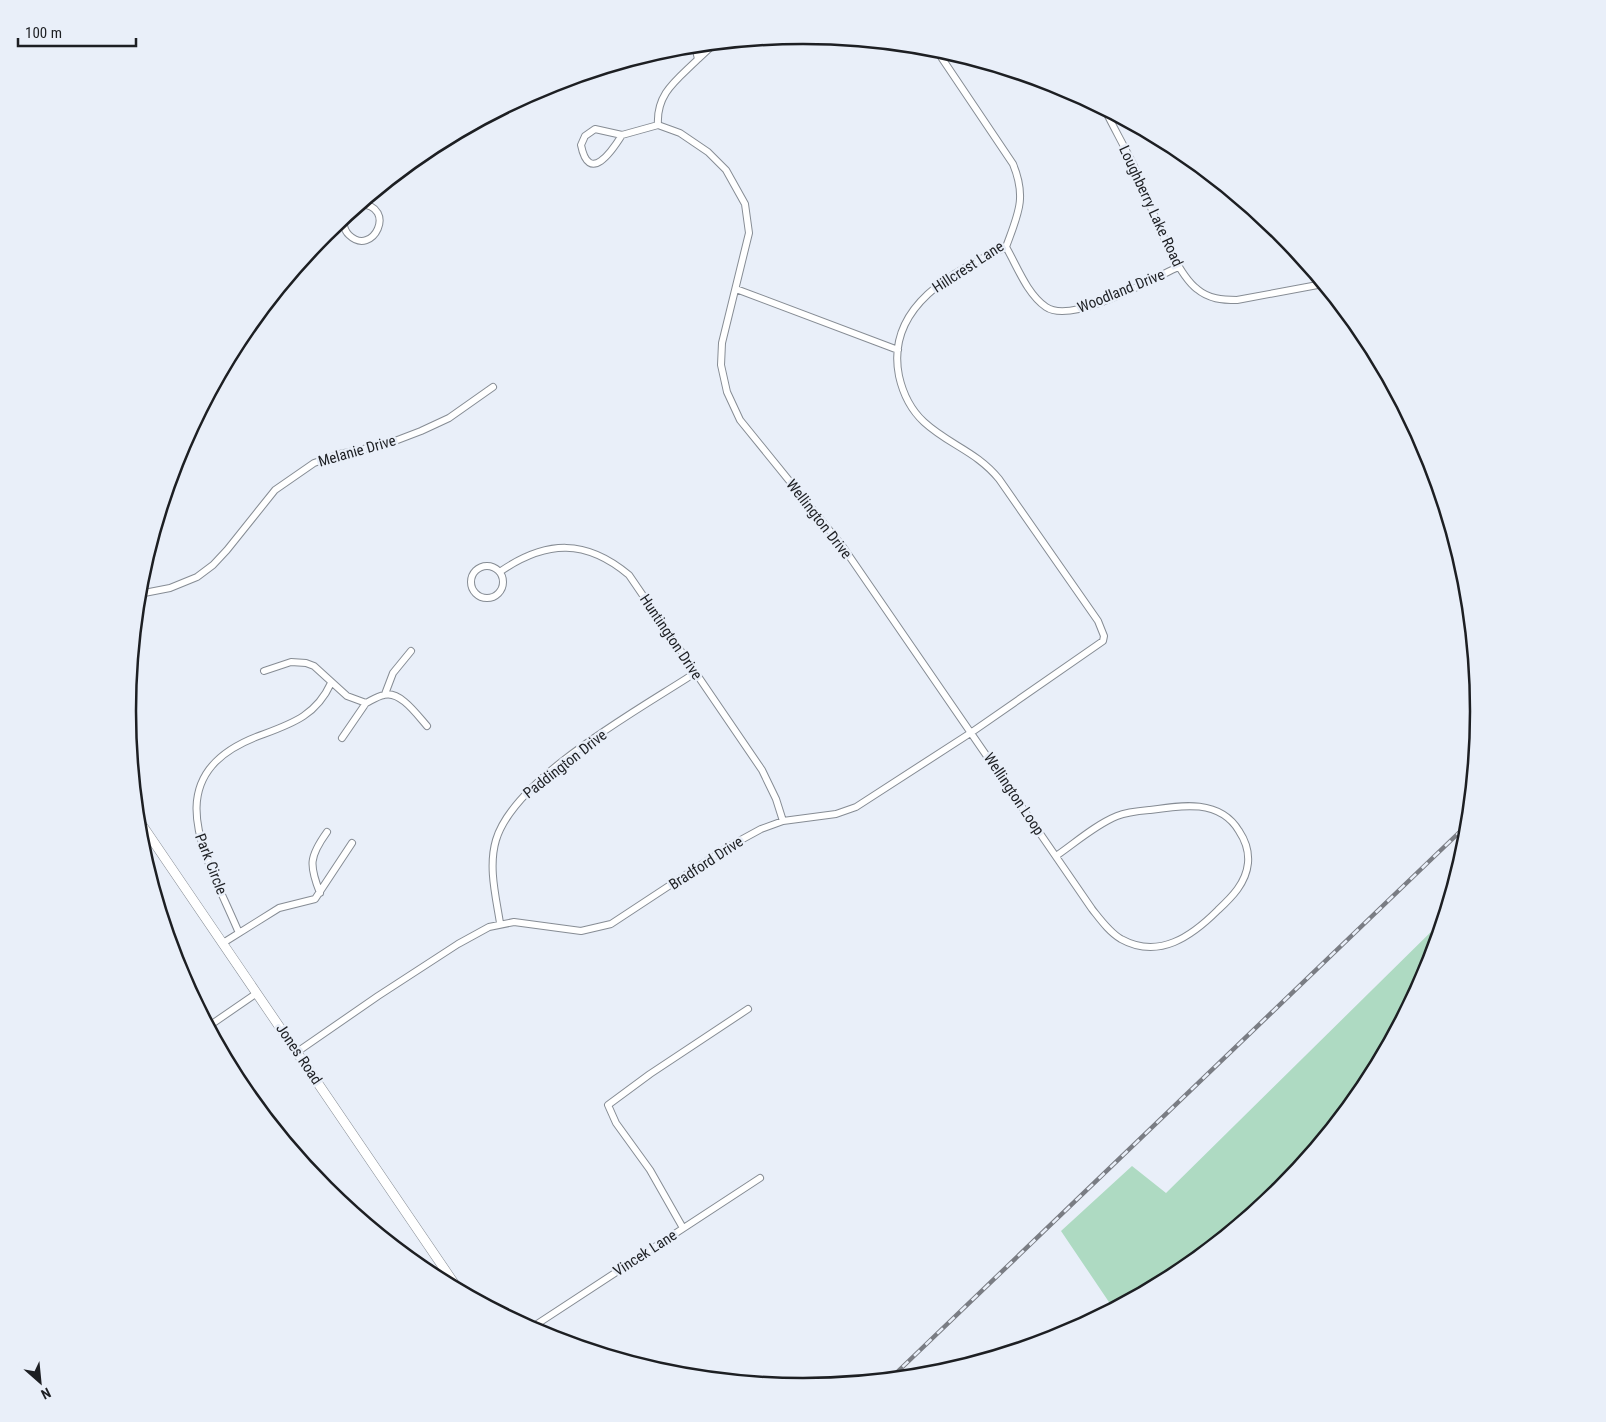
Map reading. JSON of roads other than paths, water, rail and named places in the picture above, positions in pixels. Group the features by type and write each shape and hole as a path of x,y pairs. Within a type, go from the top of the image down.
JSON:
{"street":[{"path":"622,135 602,161 596,164 586,159 581,145 585,136 595,129 622,135 658,126 657,111 662,98 707,51"},
{"path":"697,53 698,59"},
{"name":"Hillcrest Lane","path":"941,59 1013,164 1020,182 1018,215 1006,246 968,264 924,297 914,308 902,327 898,350 897,366 901,387 912,408 931,428 988,466 1098,621 1104,636"},
{"name":"Loughberry Lake Road","path":"1110,119 1132,162 1178,267 1197,289 1207,296 1222,300 1237,300 1316,285"},
{"name":"Wellington Drive","path":"658,126 680,133 708,152 726,170 737,186 745,204 749,233 736,289 724,328 721,365 727,392 736,413 765,453 815,510 843,547 972,732"},
{"path":"344,227 351,237 362,240 373,236 379,226 378,215 371,207 367,206"},
{"name":"Woodland Drive","path":"1006,246 1039,301 1054,311 1071,311 1092,306 1178,267"},
{"path":"736,289 898,350"},
{"name":"Melanie Drive","path":"147,592 170,588 202,573 227,550 275,490 314,463 340,454 387,444 421,431 449,418 493,386"},
{"name":"Huntington Drive","path":"501,571 536,552 546,549 579,548 604,557 629,576 762,770 776,799 783,821"},
{"path":"490,566 501,571 503,577 501,589 498,593 486,598 476,595 471,583 472,574 483,567 490,566"},
{"name":"Bradford Drive","path":"297,1052 476,933 500,923 514,922 581,931 612,924 728,848 761,829 783,821 836,814 856,807 972,732 1096,648 1103,641 1104,636"},
{"path":"386,694 393,673 412,651"},
{"path":"264,671 300,661 314,666 331,683 354,700 366,703"},
{"name":"Paddington Drive","path":"500,923 494,886 494,852 499,832 515,805 532,786 559,765 695,673"},
{"name":"Park Circle","path":"239,933 203,848 198,831 195,807 198,789 208,772 221,758 247,740 296,722 310,713 322,700 331,683"},
{"path":"342,738 366,703 386,694 394,695 415,711 427,726"},
{"name":"Wellington Loop","path":"972,732 1056,856"},
{"path":"1201,806 1222,813 1238,828 1244,839 1248,864 1240,886 1198,930 1174,943 1144,946 1121,939 1110,930 1092,909 1056,856 1117,816 1160,808 1201,806"},
{"path":"320,893 312,869 312,858 316,847 327,832"},
{"name":"Jones Road","path":"147,833 450,1277"},
{"path":"223,943 279,908 310,902 320,893 352,843"},
{"path":"214,1023 257,993"},
{"path":"683,1228 650,1170 616,1123 608,1105 650,1074 748,1009"},
{"name":"Vincek Lane","path":"539,1323 760,1178"}],"railway":[{"path":"898,1372 1458,833"}]}
